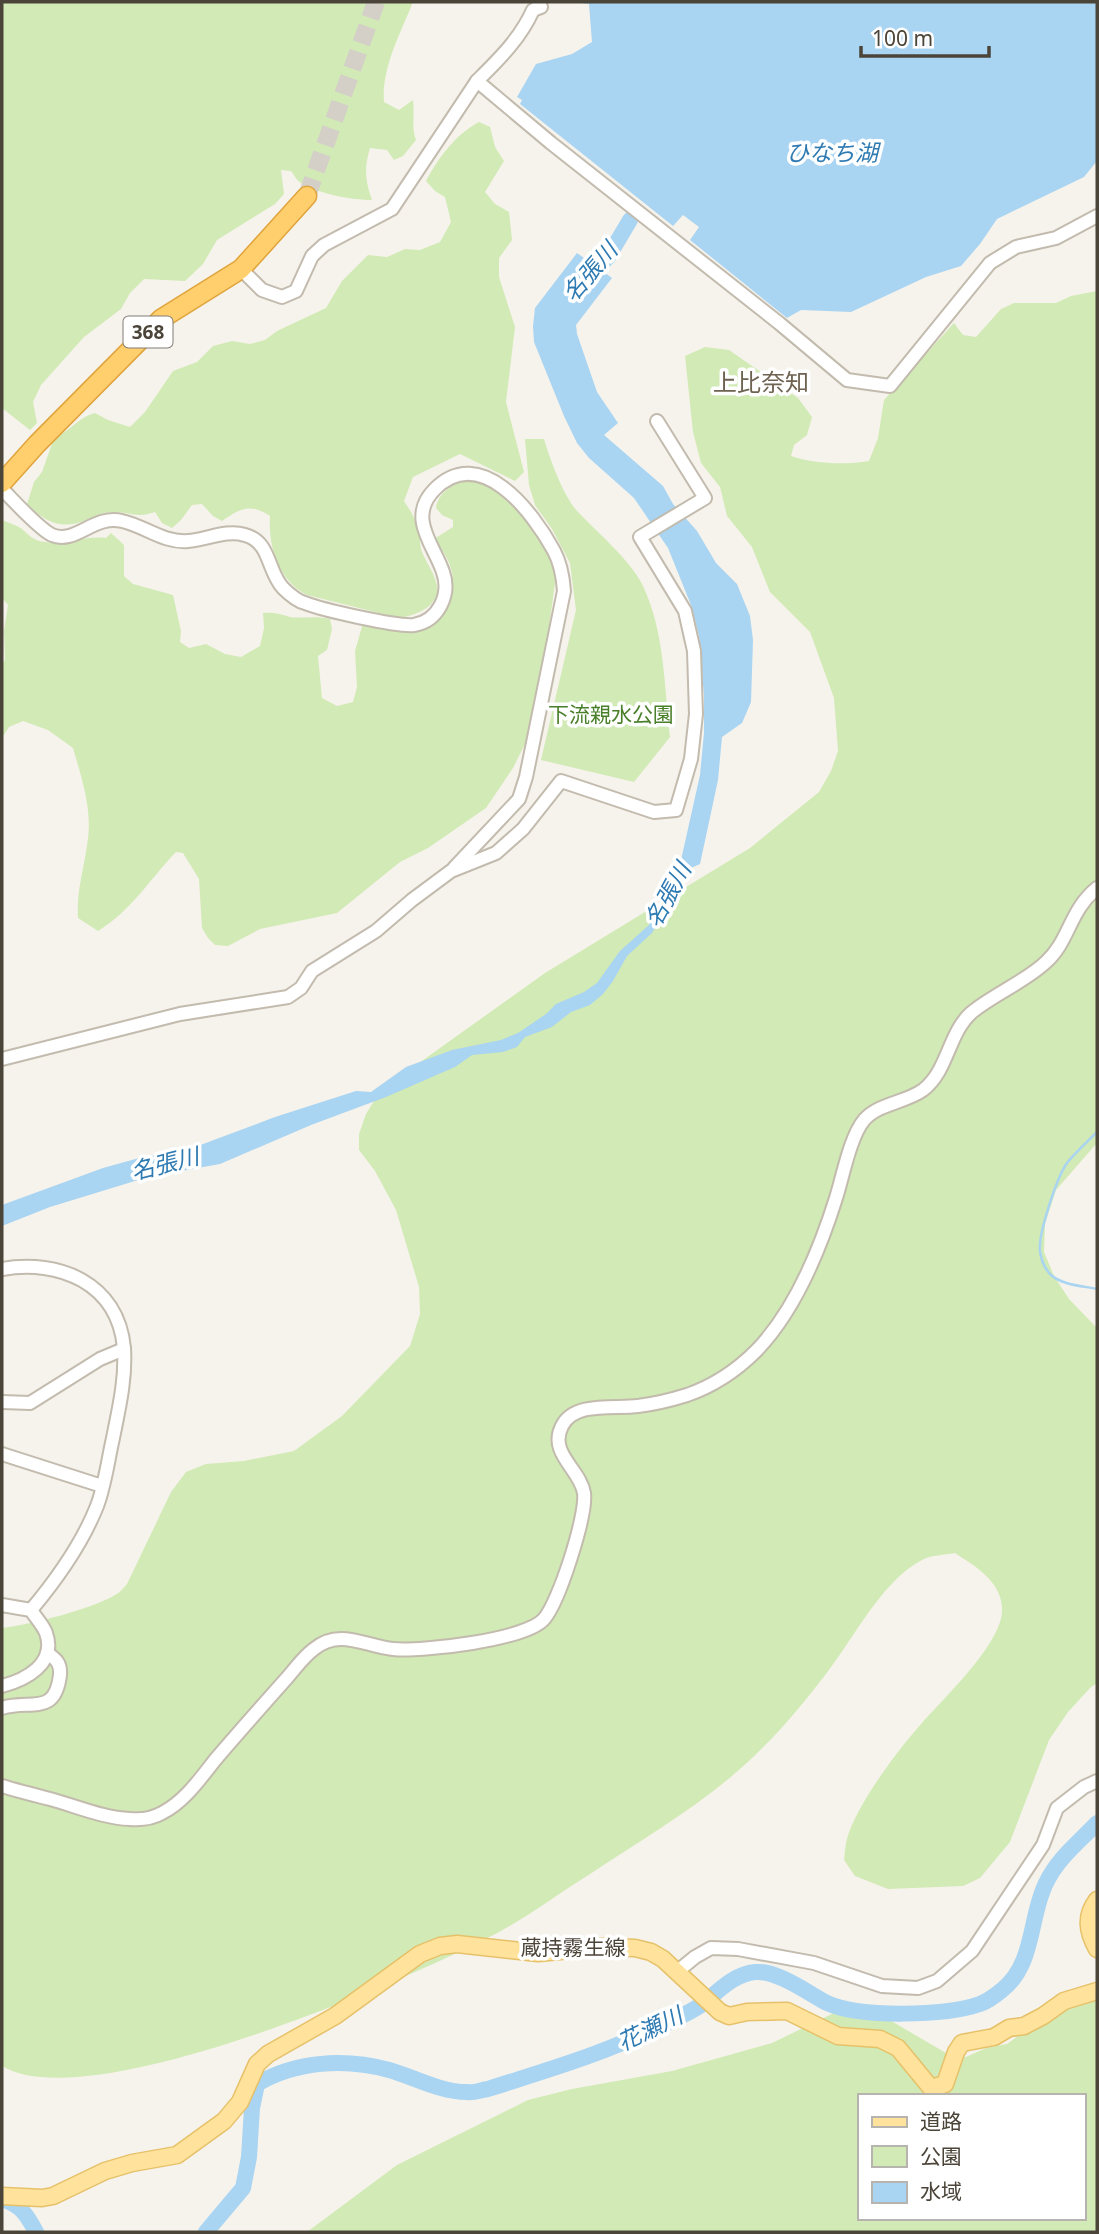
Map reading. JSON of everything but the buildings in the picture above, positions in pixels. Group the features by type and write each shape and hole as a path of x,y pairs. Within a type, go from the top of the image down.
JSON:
{"highway":[{"name":"368","path":"2,483 161,319 242,269 307,196"}],"main road":[{"path":"1097,1900 1091,1907 1087,1924 1097,1948"},
{"name":"蔵持霧生線","path":"2,2196 53,2196 105,2171 177,2155 224,2121 240,2102 257,2064 268,2054 335,2016 421,1954 440,1946 457,1944 538,1953 603,1947 635,1948 651,1952 678,1971 720,2012 729,2016 747,2012 787,2011 838,2036 880,2039 898,2048 931,2088 945,2084 962,2043 993,2037 1009,2028 1024,2026 1064,2001 1097,1991"}],"street":[{"path":"242,269 262,290 282,297 296,291 312,256 324,245 392,209 477,81 504,55 525,27 533,10 541,7 538,2"},
{"path":"477,81 551,144 779,323 847,380 890,386 990,263 1016,247 1056,238 1097,216"},
{"path":"452,871 496,853 523,829 561,781 654,812 676,810 691,759 695,725 694,651 685,611 640,537 705,498 657,421"},
{"path":"2,489 41,528 53,536 75,534 97,522 109,520 122,521 176,540 246,535 254,538 266,550 276,579 283,588 304,603 396,624 413,625 426,621 439,611 446,586 444,573 425,536 422,513 429,495 445,482 470,473 486,476 519,503 554,551 562,572 565,591 519,799 452,871 376,931 312,971 301,988 288,996 180,1014 2,1059"},
{"path":"2,1786 112,1817 132,1820 162,1814 187,1793 301,1662 324,1642 339,1637 367,1645 409,1650 513,1636 531,1630 543,1620 558,1594 584,1508 582,1485 559,1447 563,1423 570,1415 586,1409 640,1406 692,1393 733,1371 755,1352 775,1330 812,1259 828,1224 855,1138 864,1121 879,1108 923,1089 938,1073 957,1031 971,1013 1045,964 1057,951 1076,910 1097,888"},
{"path":"2,1269 43,1266 70,1273 92,1286 110,1306 121,1329 124,1349 123,1386 97,1504 85,1532 31,1610"},
{"path":"2,1402 30,1404 100,1359 124,1349"},
{"path":"2,1454 102,1486"},
{"path":"2,1605 31,1610 47,1635 47,1653 39,1668 29,1676 2,1686"},
{"path":"2,1708 16,1704 47,1703 54,1695 61,1670 59,1662 47,1653"},
{"path":"678,1971 711,1948 738,1949 814,1962 883,1986 918,1988 937,1980 972,1951 1042,1845 1058,1808 1084,1787 1097,1781"}],"green space":[{"path":"2,2 413,2 389,64 384,102 399,110 413,100 416,140 403,156 394,160 387,150 370,148 366,174 372,200 326,193 300,182 291,171 281,170 284,194 275,204 217,240 203,264 185,281 144,279 130,293 121,309 84,337 41,385 33,402 37,423 30,430 2,408"},
{"path":"479,122 490,127 495,147 504,161 485,192 495,204 509,212 512,240 499,258 499,277 515,327 506,402 524,472 515,481 460,454 413,477 404,501 418,526 421,549 435,578 437,590 436,597 427,608 399,618 307,595 297,589 282,571 273,550 270,516 257,509 240,510 222,521 202,504 192,505 172,528 162,523 155,512 138,515 108,512 77,523 61,524 40,515 27,504 54,438 83,418 95,413 130,427 145,412 173,371 197,362 213,346 232,341 250,344 265,340 277,331 326,308 342,281 368,255 387,257 405,249 420,250 440,242 451,222 445,197 426,181 448,147 462,133"},
{"path":"1097,291 1097,1143 1056,1190 1045,1224 1044,1252 1054,1276 1069,1299 1097,1328 1097,1683 1068,1712 1049,1740 1010,1842 980,1878 963,1886 888,1889 855,1876 844,1860 846,1842 852,1826 879,1778 913,1734 982,1655 999,1625 1001,1602 987,1576 955,1553 934,1556 909,1569 884,1592 799,1708 774,1737 732,1776 661,1828 501,1931 398,1979 327,2008 251,2036 174,2059 104,2074 45,2077 2,2066 2,1628 76,1611 118,1593 127,1584 171,1492 186,1472 206,1464 244,1461 294,1451 342,1416 410,1346 420,1314 419,1287 396,1210 375,1171 359,1150 359,1134 366,1114 377,1096 545,973 750,848 819,792 831,771 838,751 834,698 810,632 770,592 752,547 727,516 720,487 701,463 693,432 685,356 705,347 729,350 798,398 812,417 807,435 794,445 791,456 830,463 869,461 878,438 884,400 954,323 963,335 976,337 1001,309 1014,303 1056,303 1071,296"},
{"name":"下流親水公園","path":"525,439 544,439 572,505 629,565 650,602 662,659 670,737 634,782 541,760 576,610 570,563 552,529 535,505 529,485"},
{"path":"467,479 495,486 518,508 542,538 552,558 556,576 538,706 528,738 513,768 486,808 428,848 400,862 337,913 260,929 228,946 215,945 202,928 199,879 183,853 176,852 130,904 98,931 78,918 78,898 89,827 85,792 73,748 48,730 23,721 9,727 2,738 2,664 5,660 4,631 8,605 2,598 2,520 35,539 53,543 106,538 111,533 124,545 124,576 133,584 173,595 181,631 180,642 189,648 206,644 225,654 241,657 260,646 264,628 263,613 330,619 332,629 327,650 318,656 322,698 337,706 353,702 357,687 355,651 363,623 392,631 415,632 430,627 447,607 452,589 452,572 445,554 434,539 453,527 453,520 442,515 436,508 443,493"},
{"path":"1097,1981 1097,2232 307,2232 397,2165 528,2100 672,2071 772,2043 838,2011 857,2010 893,2022 946,2053 966,2057 986,2048 1007,2044"}],"water":[{"name":"ひなち湖","path":"573,2 1097,2 1097,161 1084,177 997,219 961,266 926,277 851,312 801,310 787,318 690,240 699,227 683,215 673,226 520,104 522,100 517,97 536,64 572,54 592,42 589,4"},
{"path":"577,253 612,278 576,325 597,392 618,423 604,435 663,486 673,504 697,531 716,563 737,584 750,616 753,640 751,702 742,723 722,737 718,780 700,864 691,868 652,933 627,956 603,994 590,1005 571,1012 552,1027 525,1037 517,1047 503,1052 472,1055 455,1067 386,1097 311,1125 220,1164 148,1177 50,1207 2,1226 2,1205 103,1168 139,1158 187,1150 275,1117 356,1091 371,1092 406,1067 452,1050 501,1040 518,1033 556,1004 597,983 620,951 649,925 679,869 700,775 704,696 699,636 691,605 668,548 634,498 589,458 577,443 534,342 535,308"}],"waterway":[{"name":"名張川","path":"583,281 608,257 630,220"},
{"path":"1097,1132 1070,1159 1063,1170 1045,1219 1040,1243 1042,1261 1051,1275 1073,1285 1097,1289"},
{"name":"花瀬川","path":"206,2232 243,2188 257,2084 288,2070 321,2064 355,2064 389,2070 447,2090 470,2092 488,2089 613,2047 689,2012 732,1980 755,1972 782,1978 827,2003 860,2011 925,2013 983,2003 1013,1979 1026,1954 1046,1883 1062,1858 1097,1823"},
{"name":"花瀬川","path":"2,2199 23,2211 36,2232"}],"tunnel":[{"path":"307,196 376,2"}],"district":[{"name":"上比奈知","path":"761,383"}]}
